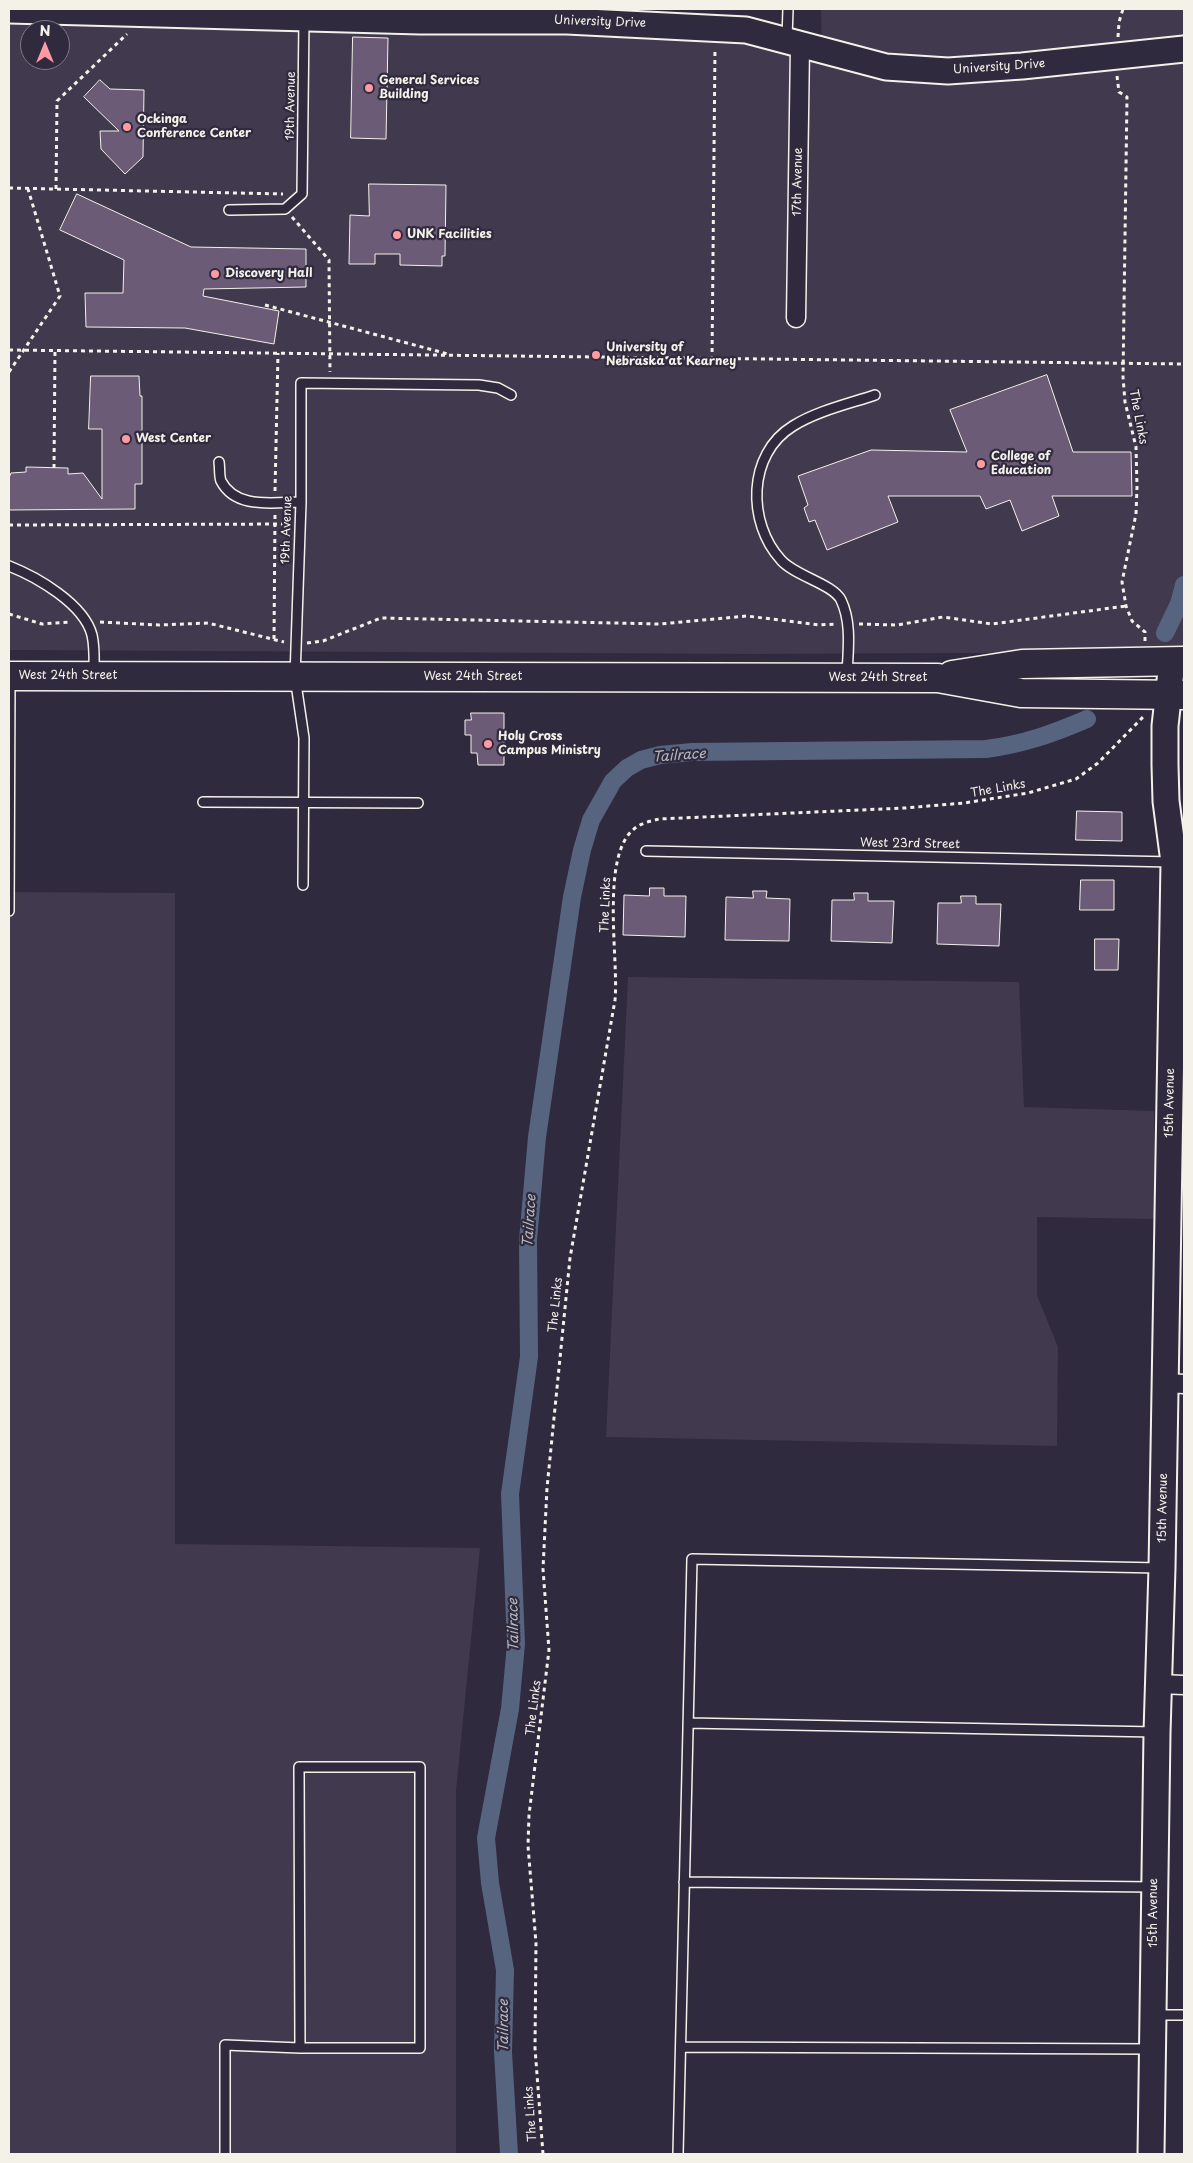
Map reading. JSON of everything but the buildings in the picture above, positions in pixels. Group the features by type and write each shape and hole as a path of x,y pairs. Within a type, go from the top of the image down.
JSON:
{"main road":[{"name":"West 24th Street","path":"9,676 938,678 1022,664 1178,661"},
{"name":"West 24th Street","path":"938,678 1020,693 1166,695"}],"street":[{"name":"University Drive","path":"9,10 148,14 305,13 420,15 746,30 886,67 948,71 1022,66 1184,49"},
{"name":"17th Avenue","path":"794,43 796,318"},
{"name":"15th Avenue","path":"1151,2154 1158,1684 1162,1568 1175,1383 1178,947 1174,862 1166,792 1165,726 1166,695 1178,661"},
{"name":"15th Avenue","path":"1174,862 1184,796"},
{"path":"1158,1684 1184,1684"}],"lane":[{"path":"788,9 794,43"},
{"name":"19th Avenue","path":"302,194 305,13"},
{"path":"229,210 285,209 302,194"},
{"name":"19th Avenue","path":"303,885 303,732 295,677 301,502 301,383 330,383"},
{"path":"330,383 478,385 498,388 511,395"},
{"path":"847,678 849,624 840,598 826,588 798,574 781,561 768,543 759,522 756,503 757,485 761,468 769,452 778,438 792,427 808,418 875,394"},
{"path":"219,462 221,481 235,498 251,502 301,502"},
{"path":"9,566 46,584 64,598 86,621 92,635 94,676"},
{"path":"9,676 9,911"},
{"path":"203,802 418,803"},
{"name":"West 23rd Street","path":"646,850 1174,862"},
{"path":"678,2154 692,1559 1162,1568"},
{"path":"688,1723 1157,1732"},
{"path":"225,2154 225,2046 300,2048 420,2048 420,1768 299,1768 300,2048"},
{"path":"684,1882 1154,1887"},
{"path":"1154,2015 1184,2015"},
{"path":"681,2047 1153,2049"}],"path":[{"name":"The Links","path":"1123,9 1118,22 1117,56 1119,92 1127,97 1123,363 1125,402 1136,447 1137,487 1136,514 1122,582 1126,606 1132,621 1145,632 1145,662"},
{"path":"56,189 57,101 148,14"},
{"path":"712,360 715,42"},
{"path":"9,188 302,194"},
{"path":"9,372 60,296 28,188"},
{"path":"285,209 329,260 330,383"},
{"path":"265,305 454,355"},
{"path":"9,350 278,352 712,360 1184,364"},
{"path":"54,468 55,350"},
{"path":"274,640 274,524 278,352"},
{"path":"9,525 300,524"},
{"path":"9,614 42,624 86,621 159,625 208,623 296,645 323,641 381,618 660,624 747,616 819,625 897,625 943,617 992,624 1126,606"},
{"name":"The Links","path":"543,2154 535,2048 536,1943 528,1846 529,1815 549,1650 543,1569 547,1488 570,1258 615,1000 617,973 612,933 614,877 626,839 634,829 659,819 964,804 1028,793 1076,779 1098,763 1142,720 1146,712 1166,695"}],"shaded area":[{"name":"University of Nebraska at Kearney","path":"9,9 482,32 694,37 772,47 822,57 821,9 1184,9 1184,652 753,654 9,650"},
{"path":"9,892 175,893 175,1544 480,1548 456,1791 456,2154 9,2154"},
{"path":"628,977 1019,982 1024,1107 1154,1111 1155,1219 1037,1217 1037,1295 1058,1347 1057,1446 606,1437"}],"waterway":[{"name":"Tailrace","path":"1165,633 1179,604 1184,585"},
{"name":"Tailrace","path":"509,2154 503,2052 505,1970 490,1883 486,1838 510,1709 516,1644 510,1494 529,1357 528,1240 537,1137 572,897 582,850 591,820 613,781 627,768 641,760 660,755 692,752 986,749 1038,738 1087,719"}],"place":[{"name":"General Services Building","path":"369,88"},
{"name":"Ockinga Conference Center","path":"127,127"},
{"name":"UNK Facilities","path":"397,235"},
{"name":"Discovery Hall","path":"215,274"},
{"name":"University of Nebraska at Kearney","path":"596,355"},
{"name":"West Center","path":"126,439"},
{"name":"College of Education","path":"981,464"},
{"name":"Holy Cross Campus Ministry","path":"488,744"}]}
